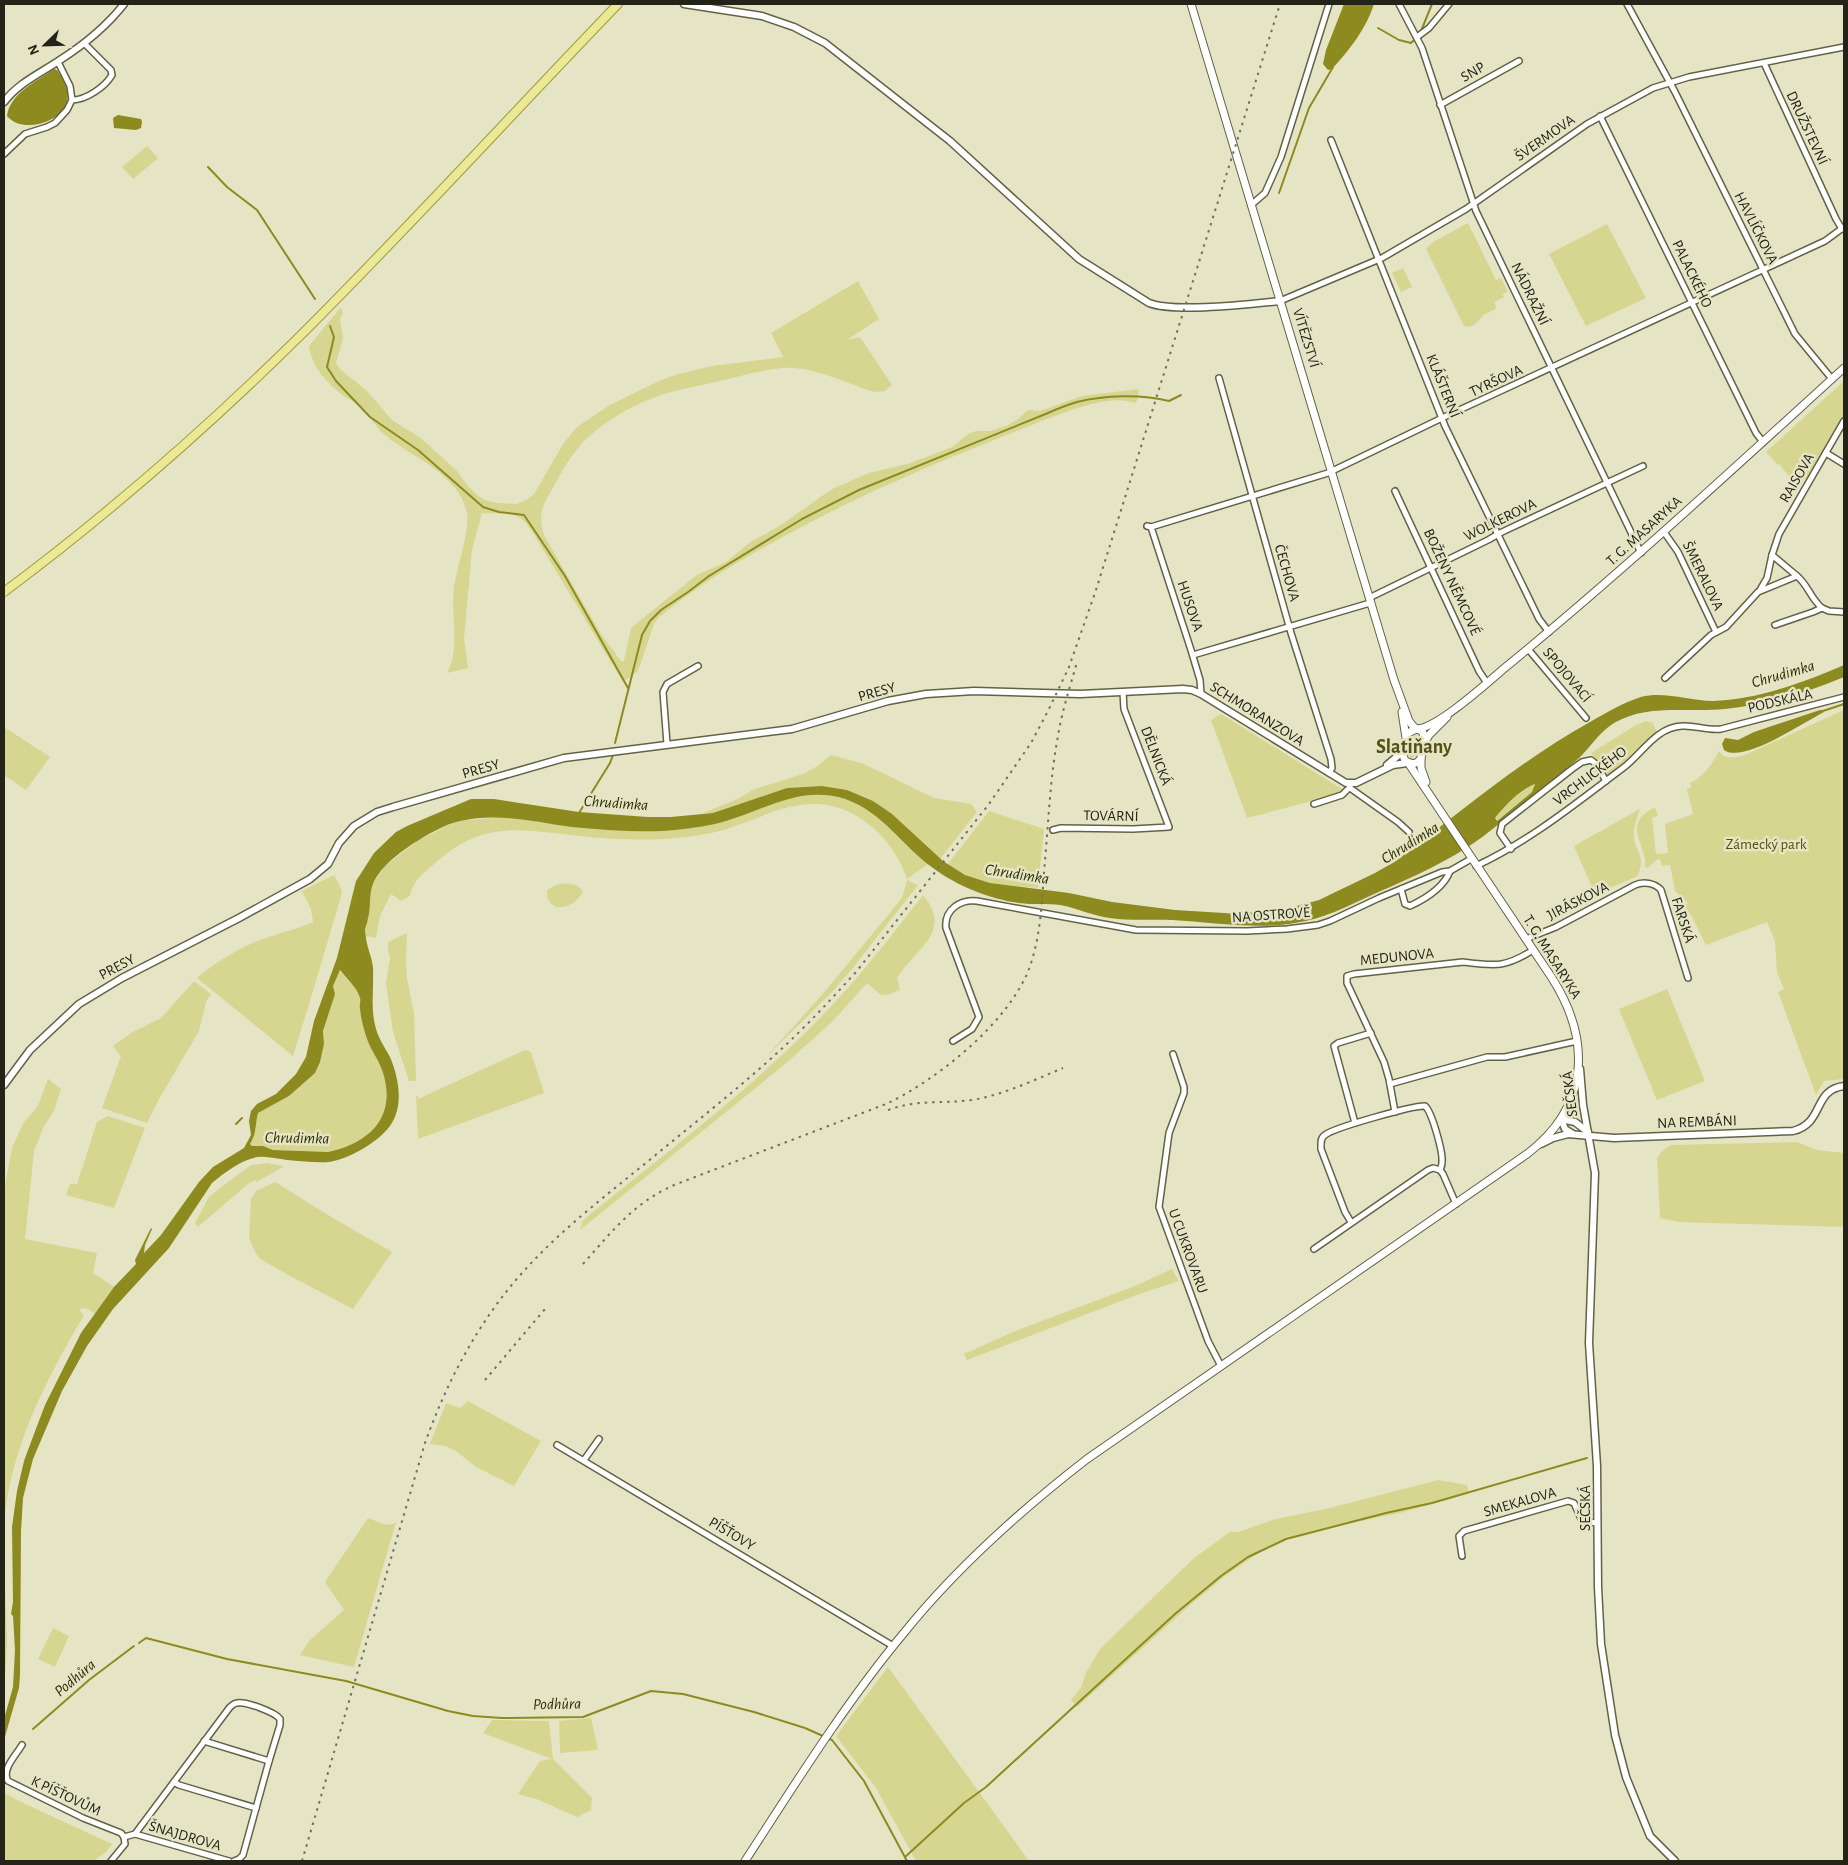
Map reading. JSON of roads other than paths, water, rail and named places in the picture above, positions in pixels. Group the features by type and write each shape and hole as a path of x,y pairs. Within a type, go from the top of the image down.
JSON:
{"main road":[{"path":"4,592 93,522 163,463 297,339 618,4"},
{"name":"VÍTĚZSTVÍ","path":"1191,4 1394,680 1409,721 1418,729"},
{"name":"T. G. MASARYKA","path":"745,1861 824,1740 861,1687 893,1646 960,1570 1040,1497 1106,1446 1534,1149 1561,1119 1570,1105 1576,1090 1579,1052 1574,1026 1565,1000 1403,755 1405,743 1410,731 1427,726 1456,707 1549,632 1641,553 1844,368"},
{"name":"VÍTĚZSTVÍ","path":"1394,680 1405,727 1405,743"},
{"name":"T. G. MASARYKA","path":"1435,801 1422,770 1421,758 1429,735 1456,707"},
{"path":"1418,729 1424,734 1424,745"},
{"path":"1408,763 1416,763 1421,758"}],"street":[{"path":"4,102 14,91 85,44 105,26 124,4"},
{"path":"684,4 762,16 784,22 815,37 843,56 950,141 1088,266 1153,304 1184,307 1280,301"},
{"path":"1251,205 1263,196 1281,157 1329,4"},
{"name":"NÁDRAŽNÍ","path":"1399,4 1417,37 1473,204 1641,553"},
{"path":"1417,37 1429,28 1449,4"},
{"name":"HAVLÍČKOVA","path":"1627,4 1798,338 1832,380"},
{"path":"72,100 89,95 107,82 112,75 111,70 85,44"},
{"name":"ŠVERMOVA","path":"1280,301 1379,259 1473,204 1600,116 1646,91 1668,82 1844,47"},
{"name":"SNP","path":"1440,105 1518,61"},
{"path":"4,154 25,134 47,128 68,110 72,100 70,86 58,62"},
{"name":"DRUŽSTEVNÍ","path":"1764,63 1836,220 1843,228"},
{"name":"PALACKÉHO","path":"1600,116 1756,433 1763,442"},
{"name":"KLÁŠTERNÍ","path":"1331,140 1442,418 1539,619 1549,632"},
{"name":"TYRŠOVA","path":"1149,527 1331,472 1442,418 1763,270 1825,240 1843,228"},
{"name":"ČECHOVA","path":"1219,378 1289,627 1330,756 1332,766 1329,773"},
{"name":"RAISOVA","path":"1758,592 1768,578 1773,547 1779,534 1844,421"},
{"path":"1826,453 1844,464"},
{"name":"WOLKEROVA","path":"1193,655 1289,627 1370,600 1498,534 1643,466"},
{"name":"BOŽENY NĚMCOVÉ","path":"1395,491 1479,671 1487,683"},
{"name":"HUSOVA","path":"1149,527 1193,655 1201,682 1201,694"},
{"name":"ŠMERALOVA","path":"1664,532 1678,552 1716,632"},
{"path":"1772,555 1805,584 1822,608 1829,611 1844,612"},
{"path":"1666,678 1716,632 1727,626 1758,592 1797,576"},
{"path":"1775,625 1822,608"},
{"name":"SPOJOVACÍ","path":"1528,649 1586,718"},
{"path":"667,744 664,687 698,666"},
{"name":"SCHMORANZOVA","path":"1057,694 1192,690 1350,786"},
{"name":"PRESY","path":"4,1085 30,1050 79,1004 122,978 310,879 328,864 346,834 364,819 393,807 564,758 792,728 888,701 926,694 974,691 1057,694"},
{"name":"DĚLNICKÁ","path":"1123,692 1124,709 1169,827"},
{"name":"PODSKÁLA","path":"1721,729 1844,697"},
{"name":"VRCHLICKÉHO","path":"1476,866 1510,849 1606,781 1629,764 1666,729 1687,726 1721,729"},
{"path":"1376,773 1396,758 1405,743"},
{"path":"1510,849 1500,833 1502,824 1572,769 1582,762 1591,760 1596,764 1606,781"},
{"path":"1314,804 1342,795 1350,786 1393,764 1408,763"},
{"path":"1350,786 1409,832"},
{"name":"TOVÁRNÍ","path":"1052,830 1061,828 1166,829 1169,827"},
{"name":"NA OSTROVĚ","path":"953,1041 972,1029 979,1018 946,928 946,920 949,913 959,904 968,900 1136,930 1247,931 1307,927 1330,921 1401,889 1442,872 1450,871 1470,857"},
{"name":"NA OSTROVĚ","path":"1401,889 1405,904 1408,906 1412,905 1441,885 1447,879 1450,871"},
{"name":"JIRÁSKOVA","path":"1526,939 1556,927 1640,882"},
{"name":"FARSKÁ","path":"1640,882 1660,888 1672,921 1688,978"},
{"name":"MEDUNOVA","path":"1395,1112 1384,1062 1346,978 1348,976 1463,962 1480,965 1504,965 1533,950"},
{"path":"1355,1123 1334,1046 1338,1043 1371,1033"},
{"path":"1390,1084 1487,1057 1505,1056 1577,1041"},
{"name":"SEČSKÁ","path":"1579,1052 1582,1100 1595,1181 1589,1330 1597,1466 1598,1587 1601,1644 1618,1752 1626,1777 1649,1833 1656,1843 1675,1861"},
{"name":"U CUKROVARU","path":"1172,1054 1184,1087 1184,1093 1169,1133 1159,1207 1208,1341 1221,1366"},
{"name":"NA REMBÁNI","path":"1589,1135 1620,1138 1793,1131 1806,1126 1813,1120 1820,1103 1828,1092 1844,1086"},
{"path":"1352,1222 1345,1212 1321,1146 1322,1139 1326,1134 1355,1123 1416,1106 1428,1108 1442,1157 1440,1170"},
{"name":"SEČSKÁ","path":"1561,1119 1575,1122 1589,1135"},
{"name":"SEČSKÁ","path":"1561,1119 1566,1130 1574,1135"},
{"name":"SEČSKÁ","path":"1534,1149 1553,1138 1566,1134 1589,1135"},
{"path":"1314,1249 1428,1170 1434,1168 1440,1170 1443,1174 1456,1204"},
{"path":"584,1460 599,1439"},
{"name":"PÍŠŤOVY","path":"557,1444 893,1646"},
{"name":"SMEKALOVA","path":"1462,1556 1463,1551 1459,1538 1462,1533 1568,1501 1574,1503 1582,1521 1597,1522"},
{"name":"ŠNAJDROVA","path":"135,1834 233,1705 240,1702 275,1714 280,1722 242,1855 234,1861"},
{"path":"204,1742 270,1762"},
{"name":"K PÍŠŤOVŮM","path":"22,1745 7,1770 5,1776 8,1781 83,1818 119,1831 124,1837"},
{"path":"174,1782 256,1808"},
{"name":"ŠNAJDROVA","path":"124,1837 135,1834 229,1861"},
{"path":"111,1861 124,1846 124,1837"}],"waterway":[{"path":"1421,31 1432,4"},
{"path":"1378,28 1399,40 1411,43 1414,40"},
{"path":"1279,193 1309,108 1333,67"},
{"path":"208,167 227,187 257,210 315,299"},
{"path":"330,326 334,337 327,367 336,381 370,417 418,450 483,507 499,512 524,515 565,576 628,688"},
{"path":"615,743 642,635 650,621 661,610 709,576 802,519 859,490 1062,407 1099,398 1135,396 1169,401 1181,395"},
{"path":"1823,711 1844,704"},
{"name":"Chrudimka","path":"579,813 613,755"},
{"path":"236,1124 242,1118"},
{"path":"905,1857 964,1803 986,1787 1175,1614 1221,1576 1248,1557 1286,1539 1432,1503 1587,1458"},
{"name":"Podhůra","path":"139,1643 146,1638 227,1659 346,1681 448,1711 473,1716 502,1718 583,1717 651,1691 683,1694 754,1712 805,1728 823,1736"},
{"name":"Podhůra","path":"33,1729 89,1680 134,1646"},
{"name":"Podhůra","path":"827,1738 832,1740 864,1781 907,1861"}],"railway":[{"path":"302,1861 425,1443 451,1381 484,1323 510,1287 543,1251 596,1203 774,1056 800,1032 856,972 989,804 1031,743 1048,711 1069,667 1095,593 1280,4"},
{"path":"583,1264 621,1222 653,1196 676,1184 886,1104 906,1094 969,1048 1005,1010 1019,989 1034,955 1041,909 1050,792 1056,750 1062,717 1077,662"},
{"path":"888,1110 910,1104 984,1098 1018,1087 1063,1068"},
{"path":"485,1380 545,1309"}],"district":[{"name":"Slatiňany","path":"1414,747"}],"park label":[{"name":"Zámecký park","path":"1766,844"}]}
